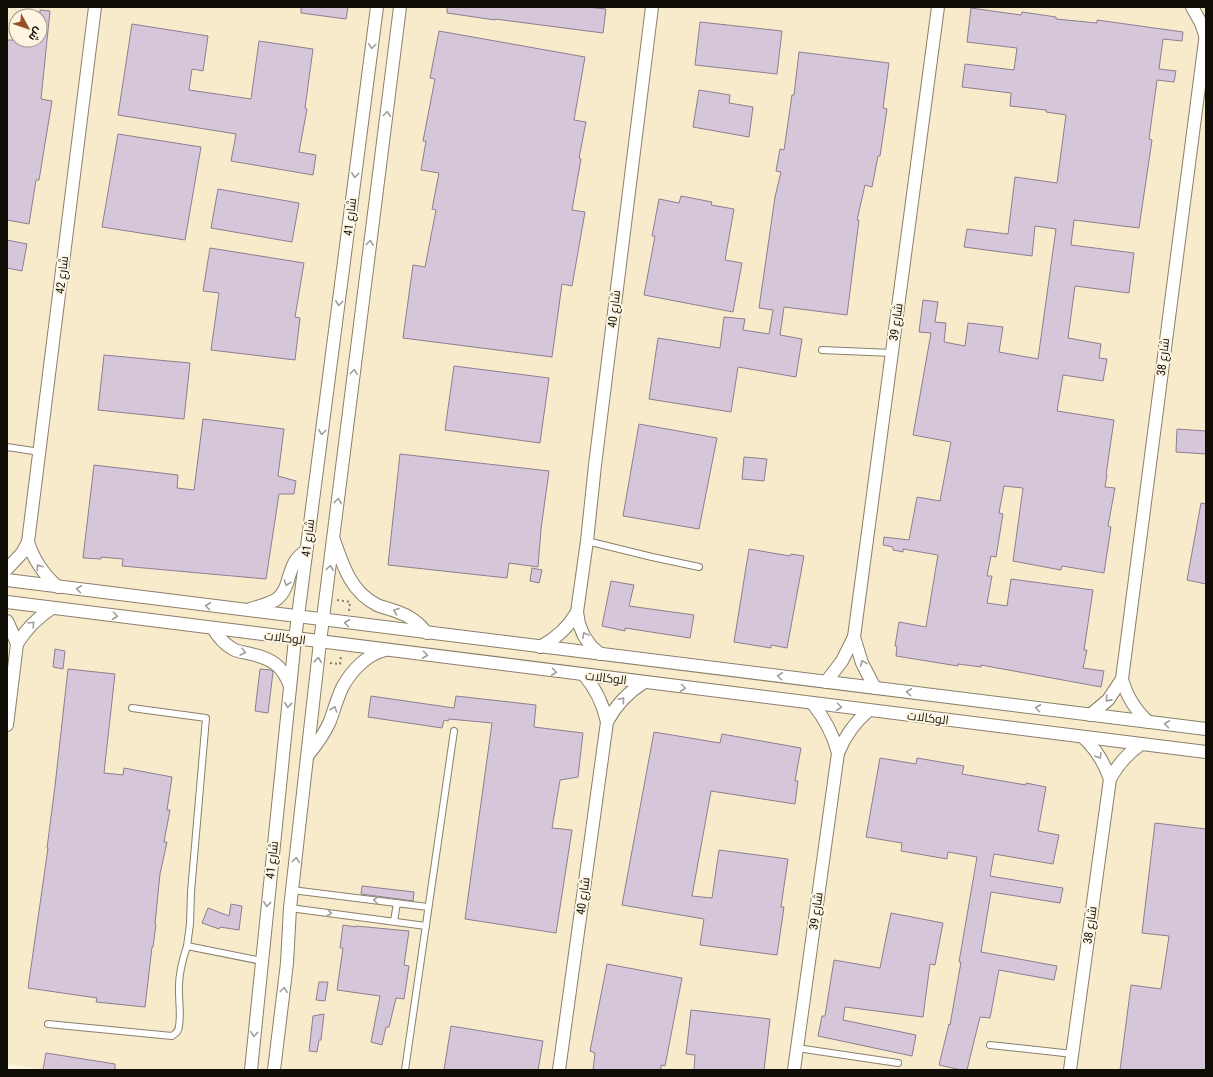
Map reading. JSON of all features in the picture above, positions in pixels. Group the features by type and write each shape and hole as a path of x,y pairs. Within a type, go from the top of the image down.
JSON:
{"street":[{"name":"شارع 42","path":"7,569 22,553 28,542 96,7"},
{"name":"شارع 41","path":"250,1070 295,639 377,7"},
{"name":"شارع 40","path":"600,654 591,646 584,636 579,624 577,612 652,7"},
{"name":"شارع 39","path":"826,682 842,661 854,636 938,7"},
{"name":"شارع 38","path":"1148,722 1131,703 1122,680 1206,34 1192,7"},
{"name":"شارع 41","path":"274,1070 287,964 290,908 320,642 401,9"},
{"path":"333,539 349,578 361,594 378,605 408,617 418,623 427,633"},
{"name":"شارع 42","path":"28,542 32,555 39,567 47,578 58,587"},
{"path":"247,610 271,602 280,596 286,587 292,565 300,554 306,551"},
{"name":"الوكالات","path":"7,580 1206,729"},
{"name":"الوكالات","path":"7,602 643,683 1206,752"},
{"path":"17,644 32,624 52,608"},
{"name":"شارع 40","path":"540,647 552,641 562,633 577,612"},
{"path":"7,621 17,644 7,725"},
{"path":"213,628 218,636 232,648 240,652 268,659 276,664 282,670 290,686"},
{"name":"شارع 39","path":"854,636 862,663 875,688"},
{"path":"308,755 324,733 347,680 369,657 386,650"},
{"name":"شارع 40","path":"559,1070 607,722 605,709 600,697 593,685 584,675"},
{"name":"شارع 38","path":"1090,715 1108,700 1122,680"},
{"name":"شارع 40","path":"607,722 625,695 643,683"},
{"name":"شارع 39","path":"813,704 829,727 838,753"},
{"name":"شارع 39","path":"794,1070 838,753 850,730 868,711"},
{"path":"1083,737 1100,756 1110,779"},
{"name":"شارع 38","path":"1070,1070 1110,779 1115,768 1123,759 1142,744"}],"lane":[{"path":"822,350 892,353"},
{"path":"7,447 40,452"},
{"path":"587,541 652,557 699,566"},
{"path":"48,1024 172,1036 179,1028 180,972 190,924 191,892 206,718 132,708"},
{"path":"405,1070 454,731"},
{"path":"292,890 428,907"},
{"path":"394,922 397,903"},
{"path":"290,908 426,926"},
{"path":"186,946 262,961"},
{"path":"990,1045 1072,1054"},
{"path":"797,1048 898,1062"}],"shaded area":[{"path":"7,7 1206,7 1206,1070 46,1070 7,1064"}],"building":[{"path":"301,7 348,7 346,19 301,13"},
{"path":"447,7 587,7 606,9 603,33 447,13"},
{"path":"971,8 1021,15 1022,12 1056,17 1056,19 1097,23 1097,20 1183,32 1182,41 1163,39 1159,69 1176,71 1174,82 1157,80 1149,139 1152,140 1139,228 1074,220 1071,245 1134,253 1129,293 1075,286 1068,338 1101,344 1099,358 1107,359 1103,381 1063,375 1057,411 1114,420 1105,487 1115,488 1108,526 1111,527 1104,573 1062,566 1061,570 1013,561 1023,488 1004,486 999,513 1003,514 996,557 991,556 987,576 992,576 987,603 1007,606 1011,579 1093,590 1084,650 1087,650 1083,668 1104,671 1101,687 981,665 981,667 958,664 958,666 896,656 897,646 895,646 899,622 926,627 938,555 903,549 903,552 893,550 893,547 883,545 884,537 909,540 917,497 940,501 951,442 913,435 931,333 919,332 923,300 938,302 935,322 946,323 944,342 965,346 968,323 1003,327 999,352 1038,359 1056,229 1035,226 1032,256 964,247 967,229 1008,234 1015,177 1057,183 1066,115 1046,112 1046,110 1010,106 1011,93 962,87 965,64 1014,70 1017,48 967,42"},
{"path":"48,11 50,11 48,31"},
{"path":"700,22 782,31 777,74 695,65"},
{"path":"132,24 208,36 203,71 192,69 189,90 251,99 259,41 313,49 305,108 307,109 299,152 316,155 313,175 231,161 236,134 118,115"},
{"path":"439,31 585,57 574,120 586,122 579,158 581,159 572,210 585,212 572,286 562,284 552,357 403,338 413,265 425,267 436,210 432,209 439,173 421,170 426,141 423,141 435,79 430,78"},
{"path":"7,40 8,48 46,48 41,99 52,101 39,180 36,180 29,224 7,220"},
{"path":"799,52 889,63 883,108 887,109 880,156 878,156 872,187 865,185 857,220 859,220 847,315 784,307 780,335 802,339 796,377 738,367 731,412 649,399 658,338 720,348 724,317 745,319 743,330 769,334 773,310 759,308 775,197 781,172 776,171 780,149 784,150 792,95 794,95"},
{"path":"699,90 730,95 729,103 753,107 749,137 693,127"},
{"path":"118,134 201,147 185,240 102,227"},
{"path":"218,189 299,203 292,242 211,228"},
{"path":"681,196 712,202 711,205 734,209 725,260 742,263 733,312 644,295 655,236 652,236 659,199 679,203"},
{"path":"7,240 27,244 22,271 7,268"},
{"path":"210,248 304,263 295,317 300,318 295,360 211,350 219,293 203,291"},
{"path":"104,355 190,363 184,419 98,410"},
{"path":"454,366 549,378 540,443 445,430"},
{"path":"203,419 284,429 278,476 296,481 294,494 279,494 266,579 122,566 123,559 101,557 101,559 83,558 94,465 178,475 177,488 194,490"},
{"path":"639,424 717,438 699,529 623,516"},
{"path":"1177,429 1206,431 1206,454 1176,452"},
{"path":"400,454 549,471 541,529 538,567 509,563 507,578 388,565"},
{"path":"744,457 767,459 764,481 742,479"},
{"path":"1201,503 1206,504 1206,584 1187,580"},
{"path":"749,549 790,556 791,554 804,556 787,648 771,645 771,648 734,642"},
{"path":"532,568 542,570 539,583 530,581"},
{"path":"611,581 634,585 629,606 694,615 690,638 625,628 625,631 602,626"},
{"path":"55,649 65,651 63,669 53,667"},
{"path":"68,669 115,674 104,773 123,775 124,768 172,777 167,810 170,810 164,842 167,842 160,874 156,924 145,1007 96,1002 97,998 28,988 48,848"},
{"path":"260,669 271,670 273,672 268,713 255,711"},
{"path":"371,696 454,708 456,696 536,705 534,727 583,733 578,777 560,780 552,828 572,830 556,933 465,919 492,723 449,719 448,721 444,720 442,728 368,717"},
{"path":"654,732 720,743 722,734 801,748 795,781 798,781 795,804 711,791 692,896 712,898 719,850 788,859 781,907 784,907 777,955 700,945 704,919 622,905"},
{"path":"880,758 916,764 917,758 964,766 962,774 1046,787 1038,831 1059,835 1053,864 994,854 990,876 1063,888 1060,903 991,892 981,952 1057,966 1054,980 999,970 990,1018 980,1017 967,1070 939,1065 949,1024 950,1025 977,857 948,852 947,859 901,851 902,843 866,837"},
{"path":"1155,823 1206,829 1206,1070 1120,1070 1131,985 1161,989 1169,936 1142,933"},
{"path":"362,886 414,892 413,901 361,894"},
{"path":"231,904 242,906 239,930 220,927 219,929 202,923 208,908 229,916"},
{"path":"891,913 943,923 935,965 930,964 923,1017 845,1007 843,1020 916,1035 912,1056 818,1036 822,1016 825,1016 834,960 880,968"},
{"path":"343,925 409,931 404,965 409,966 404,999 396,998 389,1027 386,1027 382,1045 371,1042 380,996 337,990 343,948 340,948"},
{"path":"607,964 682,978 665,1066 661,1065 661,1070 593,1070 595,1053 590,1051"},
{"path":"319,982 328,982 325,1001 316,1000"},
{"path":"691,1010 770,1019 764,1070 694,1070 695,1055 686,1054"},
{"path":"324,1014 321,1040 319,1040 317,1052 309,1051 313,1016"},
{"path":"451,1026 543,1041 538,1070 444,1070"},
{"path":"46,1053 115,1064 115,1070 43,1070"}]}
